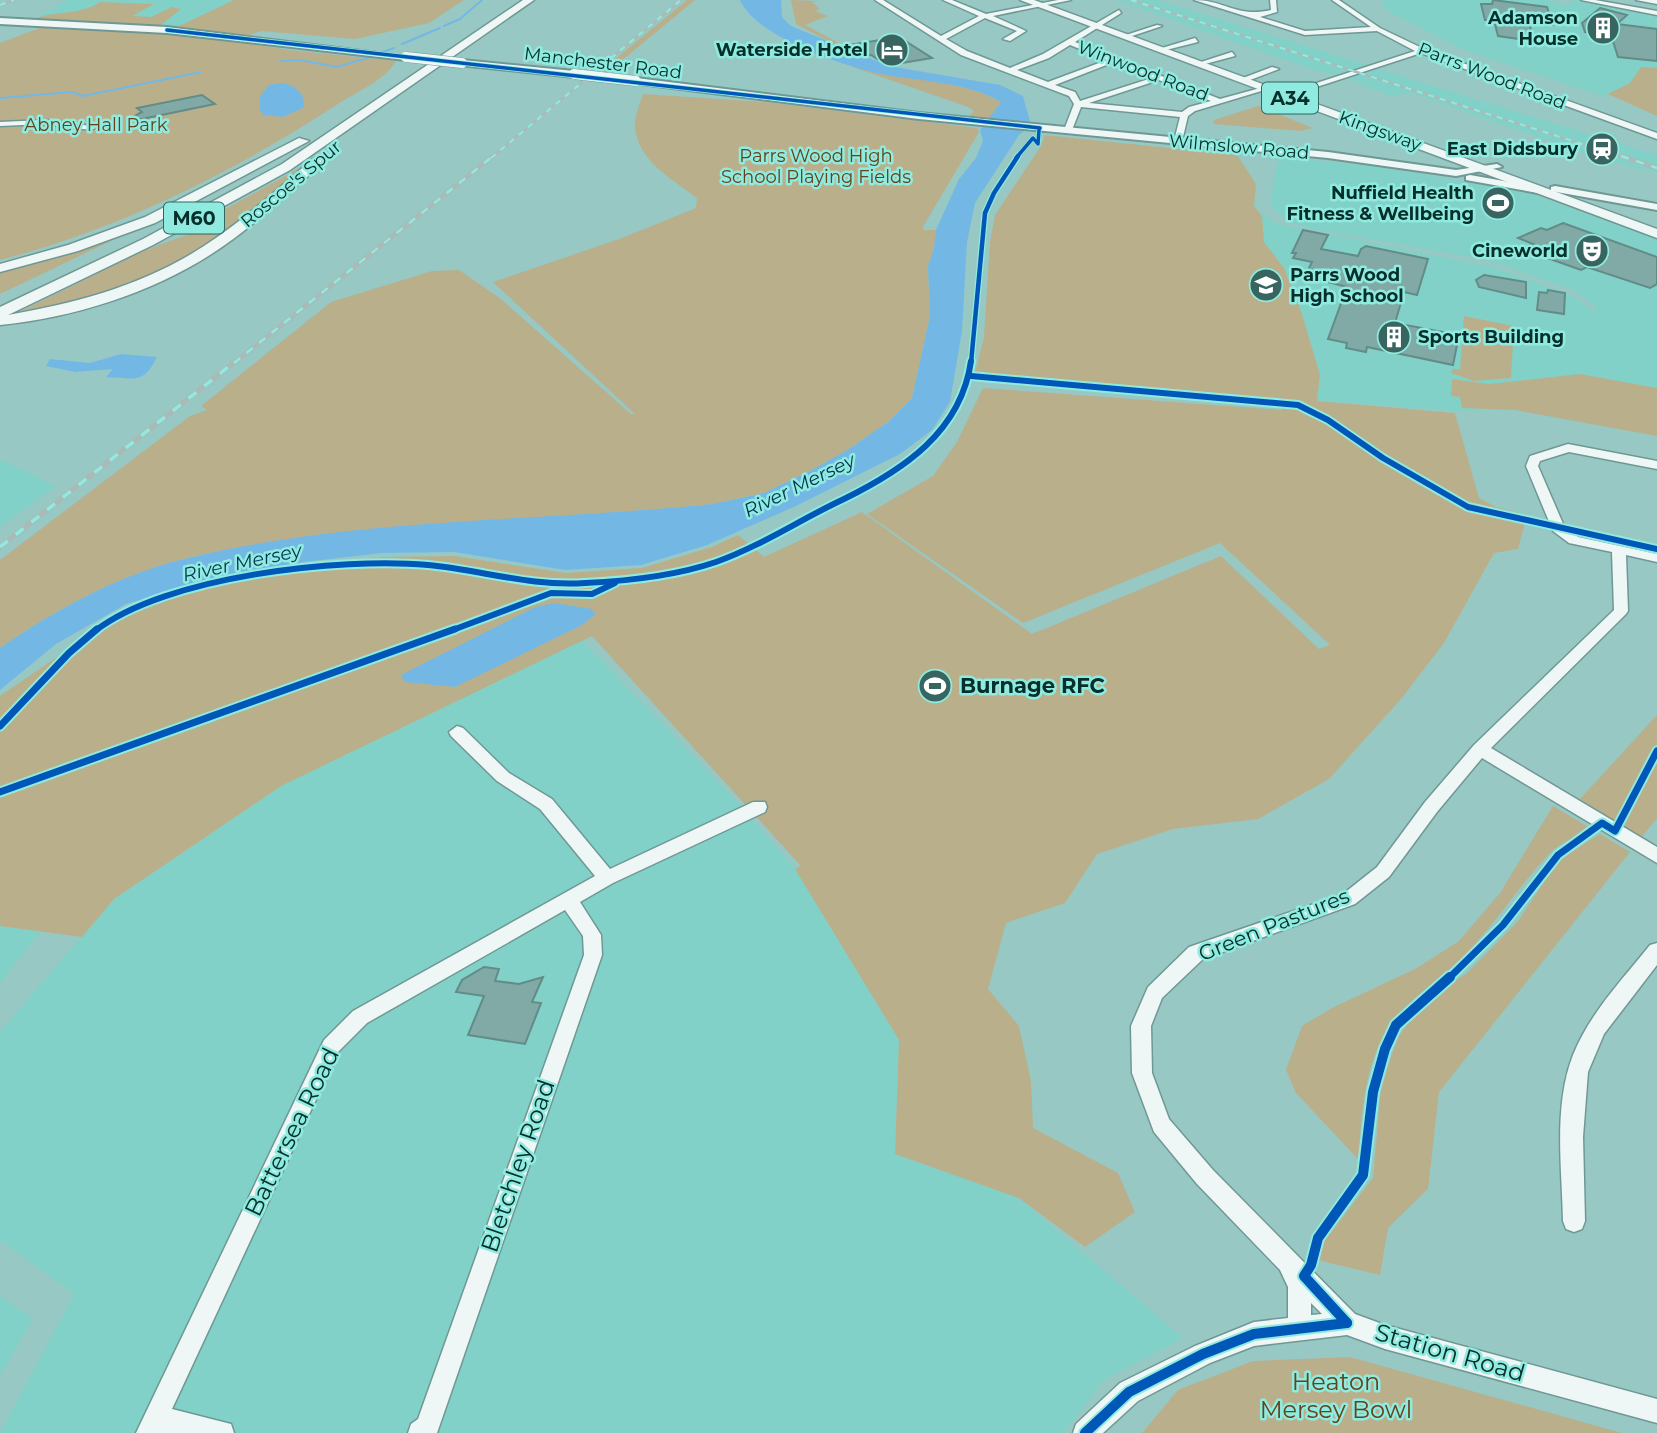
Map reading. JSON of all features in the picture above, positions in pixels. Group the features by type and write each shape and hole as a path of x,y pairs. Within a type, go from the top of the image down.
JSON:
{"highway":[{"name":"M60","path":"0,313 126,253 242,192 379,105 513,0"},
{"name":"M60","path":"0,301 219,193 330,126 496,13 529,0"},
{"name":"M60","path":"496,13 536,0"},
{"name":"Kingsway","path":"1025,0 1041,3 1093,26 1461,161 1492,169 1538,190 1657,226"},
{"name":"Kingsway","path":"1093,26 1130,35 1492,169 1555,189 1657,234"},
{"name":"Roscoe's Spur","path":"0,321 36,315 126,289 193,259 226,237 353,132 379,105"},
{"name":"Roscoe's Spur","path":"0,268 73,248 150,220 330,126"}],"main road":[{"name":"Manchester Road","path":"0,21 167,30 1035,128"},
{"name":"Wilmslow Road","path":"1035,128 1328,155 1538,190"},
{"path":"1441,172 1458,169 1461,161"},
{"name":"Wilmslow Road","path":"1441,172 1492,169"},
{"path":"1555,189 1657,208"},
{"path":"1612,213 1657,208"}],"street":[{"path":"878,0 964,53 1050,84 1072,94 1079,104 1184,115 1218,101 1264,89"},
{"path":"946,0 1023,31 1007,39"},
{"path":"940,40 984,16 1041,3 1068,0"},
{"path":"1197,0 1305,33 1378,29"},
{"path":"1254,17 1275,11 1273,0"},
{"name":"Parrs Wood Road","path":"1335,0 1378,29 1421,51 1657,136"},
{"path":"1584,0 1657,13"},
{"path":"1639,0 1657,2"},
{"path":"1011,70 1046,56 1119,12"},
{"path":"1130,35 1159,26"},
{"path":"1166,48 1195,40"},
{"name":"Winwood Road","path":"1069,42 1218,101"},
{"path":"1292,94 1421,51"},
{"path":"1205,62 1232,54"},
{"path":"1050,84 1113,60"},
{"path":"1247,78 1275,69"},
{"path":"1068,130 1079,104 1159,78"},
{"path":"1178,141 1184,115"},
{"path":"0,124 45,122 91,128"},
{"path":"1657,465 1568,448 1534,459 1532,466 1563,534 1574,540 1657,558"},
{"name":"Green Pastures","path":"1347,1323 1205,1177 1161,1125 1142,1073 1142,1026 1155,993 1196,953 1349,899 1383,872 1431,807 1480,749 1621,611 1619,551"},
{"path":"457,732 503,777 546,804 607,878 759,807"},
{"path":"1480,749 1657,856"},
{"name":"Battersea Road","path":"152,1425 331,1046 359,1017 607,878"},
{"name":"Bletchley Road","path":"420,1433 426,1427 593,955 592,935 569,901"},
{"path":"1574,1221 1575,1096 1582,1057 1600,1025 1657,951"},
{"name":"Green Pastures","path":"1281,1253 1299,1284 1300,1329"},
{"name":"Station Road","path":"1085,1433 1129,1392 1203,1354 1254,1334 1347,1323 1385,1337 1657,1413"},
{"path":"152,1425 222,1433"}],"shaded area":[{"path":"66,0 231,2 177,27 33,21"},
{"path":"1116,0 1158,0 1367,65 1336,74 1314,70"},
{"path":"1383,0 1547,0 1566,5 1576,0 1657,16 1657,68 1641,67 1630,83 1602,96 1464,50 1389,12 1382,4"},
{"path":"1378,69 1657,155 1657,172 1641,170 1552,142 1409,92 1393,97 1348,79"},
{"name":"Parrs Wood High School","path":"1045,135 1237,155 1256,184 1255,209 1277,224 1493,267 1573,296 1596,314 1596,307 1574,290 1487,260 1309,228 1287,221 1270,205 1277,162 1291,158 1371,166 1521,190 1657,239 1657,436 1515,410 1454,411 975,373 984,337 990,242 995,215 1041,146"},
{"path":"0,459 56,486 0,527"},
{"path":"581,639 735,800 840,920 899,1040 895,1154 1019,1198 1183,1338 1104,1380 1064,1433 0,1433 74,1294 0,1240 0,1032 114,899 281,786"},
{"path":"0,926 42,930 0,983"},
{"path":"0,1296 33,1319 0,1375"}],"green space":[{"path":"234,0 464,0 429,23 355,39 261,31 246,36 177,27"},
{"path":"687,0 695,0 604,75 597,74"},
{"path":"791,0 817,1 812,2 820,9 815,11 828,16 805,25 839,43 834,44 796,24"},
{"path":"100,2 154,4 132,16 151,17 172,7 181,9 161,25 152,27 30,21 47,15 83,10"},
{"name":"Abney Hall Park","path":"45,26 204,36 289,50 396,61 372,84 219,174 90,232 0,260 0,43"},
{"path":"847,65 946,82 984,93 1001,102 987,121 966,119 974,111 968,107"},
{"path":"1641,67 1657,68 1657,116 1608,94 1630,83"},
{"name":"Parrs Wood High School Playing Fields","path":"643,94 765,102 977,128 979,132 924,225 923,230 936,230 928,266 930,316 912,398 888,422 849,449 764,493 713,504 357,533 243,547 180,560 132,576 86,596 0,648 0,560 190,416 207,410 201,406 331,302 432,271 459,270 501,299 631,414 635,414 493,282 622,238 696,208 697,198 658,168 643,150 635,123"},
{"path":"1258,106 1313,128 1301,131 1213,124 1214,120"},
{"path":"1045,135 1237,155 1256,184 1254,206 1262,216 1264,242 1284,268 1302,314 1320,375 1317,401 1455,413 1479,498 1496,507 1527,515 1518,549 1494,553 1444,643 1401,699 1329,779 1258,819 1173,829 1097,854 1065,903 1006,923 988,989 1019,1026 1031,1081 1033,1128 1118,1173 1135,1212 1085,1247 1019,1198 895,1154 899,1040 795,869 801,866 592,636 281,786 114,899 82,937 0,926 0,696 130,607 214,582 300,566 384,557 454,556 565,573 642,568 712,547 738,535 764,557 862,512 1032,634 1221,556 1319,649 1330,645 1220,543 1023,623 867,514 933,476 957,442 983,388 1282,410 1280,398 975,373 984,337 990,242 995,215 1041,146"},
{"path":"303,166 232,228 171,266 118,288 7,318 145,250 192,233 197,230 191,228"},
{"path":"144,225 19,285 0,294 0,270"},
{"path":"1464,316 1514,326 1511,378 1474,381 1451,373 1453,369 1460,369"},
{"path":"1580,374 1657,388 1657,436 1515,410 1462,408 1460,397 1451,396 1452,379 1489,384"},
{"path":"1657,715 1657,744 1614,821 1580,799"},
{"path":"1657,760 1657,818 1641,838 1623,828"},
{"path":"1553,806 1590,828 1550,853 1466,954 1396,1017 1382,1039 1367,1082 1358,1159 1296,1093 1286,1070 1302,1026 1332,1008 1417,968 1459,941 1500,893"},
{"path":"1600,834 1630,852 1439,1092 1428,1189 1388,1228 1380,1275 1317,1260 1325,1240 1373,1178 1381,1086 1398,1037 1412,1018 1442,989 1467,973 1519,920 1558,860"},
{"name":"Heaton Mersey Bowl","path":"1350,1357 1622,1433 1142,1433 1178,1390 1253,1361"}],"water":[{"name":"River Mersey","path":"740,0 781,0 782,17 791,26 889,66 1000,85 1023,96 1031,125 1019,135 975,203 967,242 962,331 950,402 932,430 900,454 796,506 707,545 641,565 565,570 454,552 382,553 304,562 214,579 126,604 56,644 0,690 0,648 86,596 156,567 244,546 377,528 713,504 764,493 849,449 888,422 912,398 930,316 928,266 936,230 959,179 976,158 983,141 980,130 1001,102 958,86 881,74 824,57 782,38 764,26 749,13"},
{"path":"282,83 302,94 303,108 283,117 264,115 260,110 260,96 269,85"},
{"path":"121,354 157,357 147,372 137,378 106,377 113,369 75,372 46,366 50,359 90,363"},
{"path":"555,603 592,609 595,615 582,625 455,687 405,682 401,675 535,607"}],"building":[{"path":"1493,0 1547,7 1553,25 1529,23 1534,41 1498,36 1494,20 1485,20 1481,4 1492,4"},
{"path":"1600,8 1627,15 1617,24 1657,29 1657,61 1618,57 1611,35 1585,32 1582,23"},
{"name":"Waterside Hotel","path":"899,37 932,58 902,63 879,60 871,55 864,56 848,45"},
{"path":"202,95 215,104 132,121 131,118 142,112 137,108"},
{"name":"Cineworld","path":"1563,223 1657,257 1657,284 1650,288 1587,267 1581,270 1550,259 1555,256 1528,246 1533,244 1518,238 1541,228 1547,230"},
{"path":"1303,230 1328,235 1321,249 1358,256 1366,246 1428,259 1417,295 1404,292 1395,323 1459,335 1453,365 1367,347 1366,352 1346,348 1347,343 1328,339 1347,287 1305,276 1312,262 1293,258 1296,253 1292,253"},
{"path":"1484,275 1526,282 1526,298 1479,287 1476,280"},
{"path":"1548,290 1565,293 1564,314 1537,310 1539,292 1547,293"},
{"path":"484,967 499,969 495,981 519,984 543,977 532,1002 541,1003 525,1044 468,1035 484,996 456,992 462,980"}],"waterway":[{"path":"444,26 460,19 482,0"},
{"path":"402,44 440,28"},
{"path":"383,52 394,48"},
{"path":"281,61 300,60 337,67 374,56"},
{"path":"0,98 72,92 83,96 201,72"}],"railway":[{"path":"0,5 14,0"},
{"path":"491,158 681,0"},
{"path":"1131,0 1626,158"},
{"path":"234,363 493,156"},
{"path":"1621,156 1657,168"},
{"path":"0,547 236,361"}],"cycle path":[{"path":"167,30 1040,128"},
{"path":"0,726 69,653 99,627 153,602 190,590 268,572 348,564 426,565 554,584 653,576 699,567 730,557 881,480 923,451 952,415 964,391 974,345 978,270 986,209 998,184 1025,146 1033,138 1038,144 1039,130"},
{"path":"971,376 1298,405 1328,420 1383,458 1468,507 1657,549"},
{"path":"0,792 244,707 551,593 592,594 615,583"},
{"path":"1347,1323 1304,1276 1311,1265 1318,1238 1363,1175 1373,1092 1385,1049 1396,1025 1429,993 1459,971 1503,925 1558,855 1602,823 1615,831 1657,751"},
{"path":"1085,1433 1129,1392 1203,1354 1254,1334 1347,1323"}],"place":[{"name":"Adamson House","path":"1603,28"},
{"name":"Waterside Hotel","path":"892,50"},
{"name":"East Didsbury","path":"1602,149"},
{"name":"Nuffield Health Fitness & Wellbeing","path":"1498,203"},
{"name":"Cineworld","path":"1592,251"},
{"name":"Parrs Wood High School","path":"1266,285"},
{"name":"Sports Building","path":"1394,337"},
{"name":"Burnage RFC","path":"935,686"}]}
